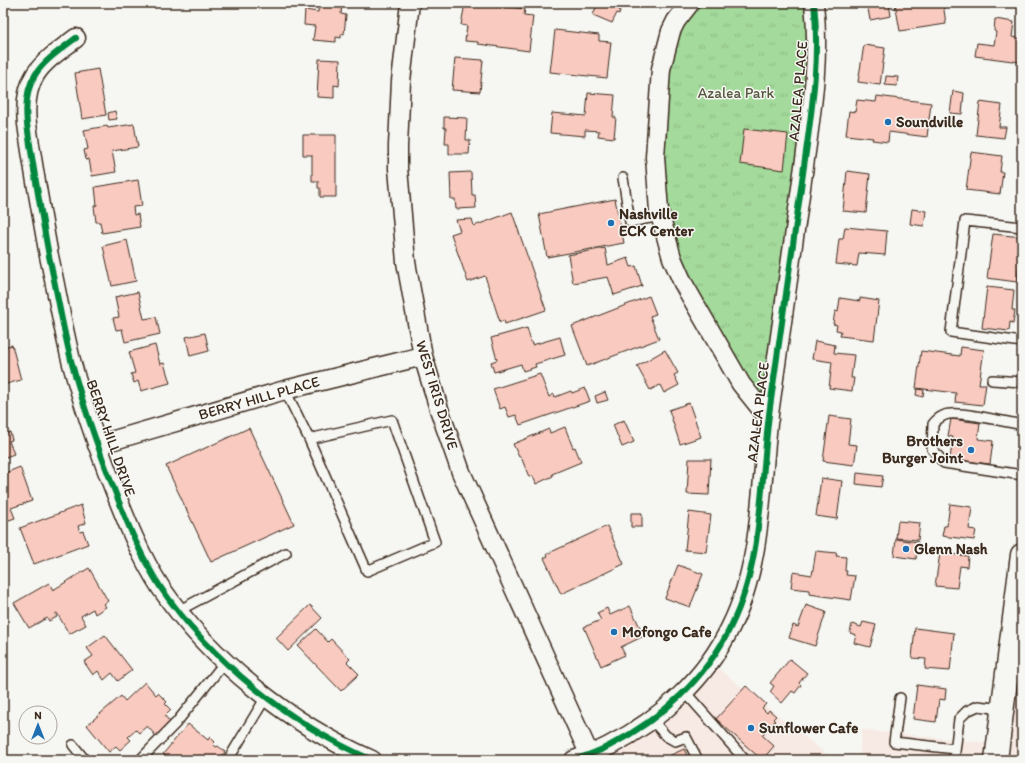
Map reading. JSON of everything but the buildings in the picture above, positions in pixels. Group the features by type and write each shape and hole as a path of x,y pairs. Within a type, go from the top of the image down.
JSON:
{"main road":[{"path":"996,760 1003,709 1013,658 1019,610 1022,556"}],"street":[{"name":"WEST IRIS DRIVE","path":"410,3 401,81 398,168 406,262 423,356 439,409 461,472 585,758"},
{"name":"AZALEA PLACE","path":"690,3 676,20 671,31 661,69 654,157 660,216 672,258 683,284 742,384 769,420"},
{"name":"AZALEA PLACE","path":"585,758 608,747 652,720 685,692 696,680 720,646 731,627 748,583 752,567 760,511 769,420 813,98 816,26 814,3"},
{"name":"BERRY HILL DRIVE","path":"76,38 47,60 37,72 29,88 26,111 30,152 62,323 73,366 97,445 135,542 160,586 178,611 203,640 226,662 266,697 316,730 354,752 372,760"},
{"name":"BERRY HILL PLACE","path":"97,445 285,390 423,356"}],"lane":[{"path":"623,178 630,222 660,216"},
{"path":"1022,227 965,221 951,332 1022,342"},
{"path":"992,380 1022,382"},
{"path":"285,390 309,439 367,571 435,542 392,420 309,439"},
{"path":"1022,425 959,414 946,414 933,424 932,449 944,462 1022,475"},
{"path":"178,611 286,553"},
{"path":"140,760 176,723 226,662"},
{"path":"685,692 745,760"},
{"path":"228,760 266,697"},
{"path":"900,698 894,742 955,749"},
{"path":"954,760 959,719 967,711 978,706 1003,709"},
{"path":"652,720 666,736 675,741 686,737 698,760"},
{"path":"73,745 85,760"}],"shaded area":[{"path":"1022,555 1022,760 996,760"},
{"path":"716,667 834,760 615,760 616,756 652,728"},
{"path":"862,730 986,743 983,760 859,760"}],"green space":[{"name":"Azalea Park","path":"690,3 814,3 816,25 769,419 672,258 659,95"}],"cycle path":[{"path":"574,760 601,750 628,735 664,710 680,696 709,663 721,645 742,601 750,574 759,519 770,407 813,96 816,49 814,3"},
{"path":"76,38 53,56 36,73 28,94 26,108 27,124 34,174 49,256 72,364 90,425 134,538 153,576 161,588 181,615 228,665 254,688 282,709 311,728 372,760"}],"place":[{"name":"Soundville","path":"888,122"},
{"name":"Nashville ECK Center","path":"611,223"},
{"name":"Brothers Burger Joint","path":"971,450"},
{"name":"Glenn Nash","path":"906,549"},
{"name":"Mofongo Cafe","path":"614,632"},
{"name":"Sunflower Cafe","path":"751,728"}]}
